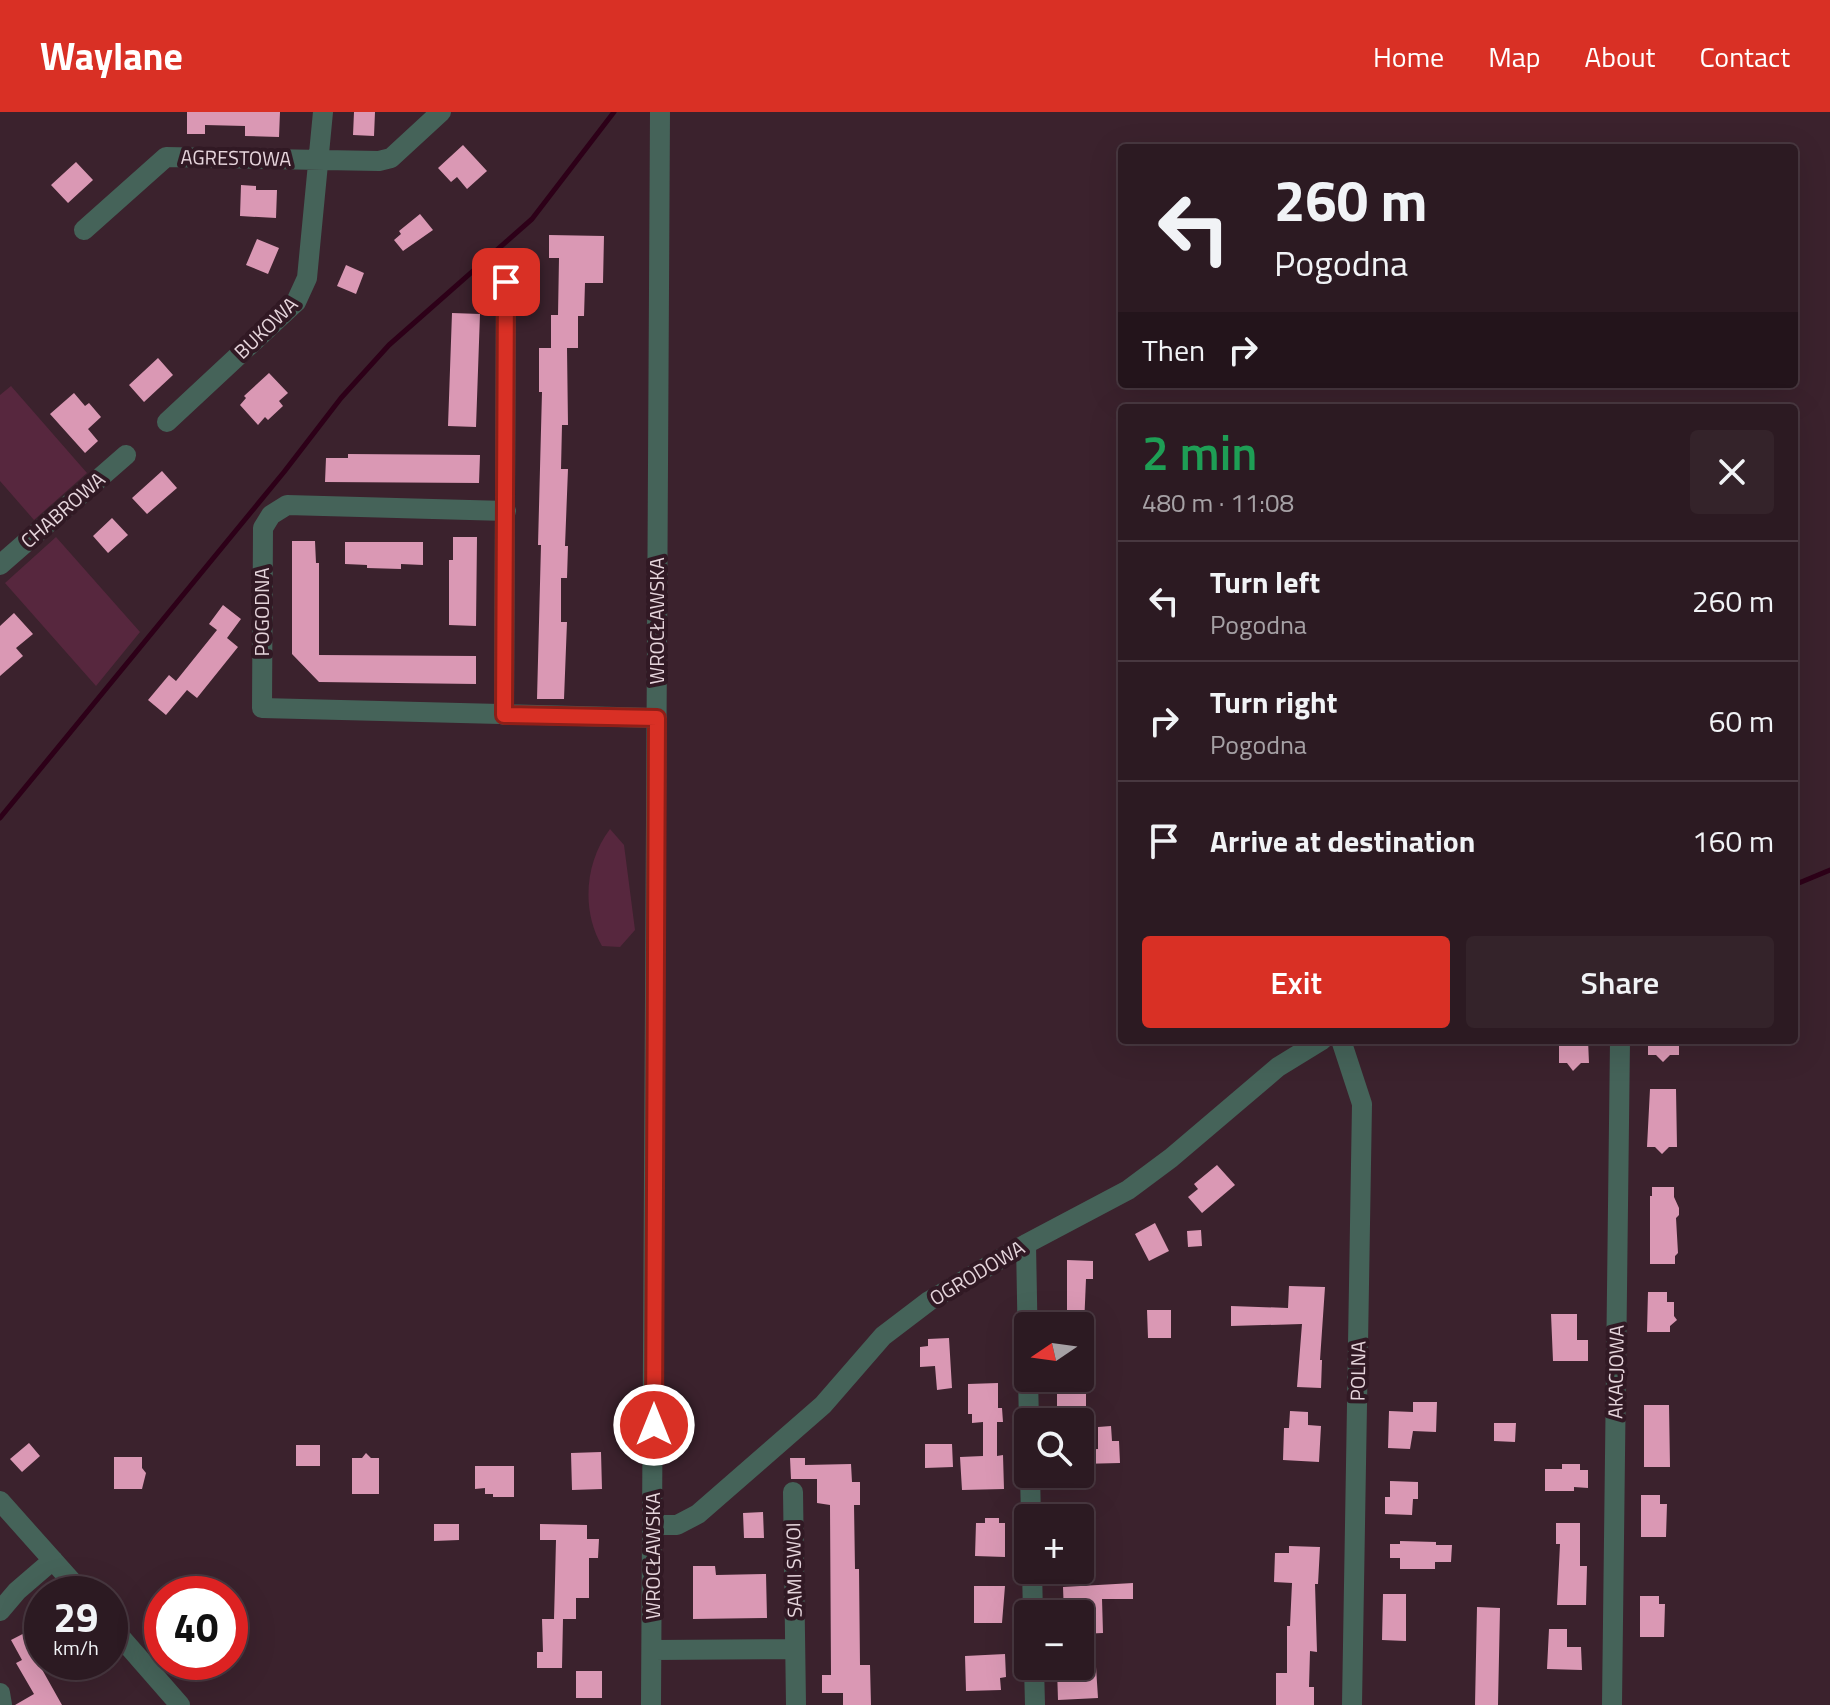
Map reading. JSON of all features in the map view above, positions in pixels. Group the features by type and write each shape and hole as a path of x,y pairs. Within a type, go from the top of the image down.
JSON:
{"street":[{"name":"BUKOWA","path":"167,422 296,302 304,290 323,112"},
{"name":"AGRESTOWA","path":"84,230 166,157 379,161 391,158 441,112"},
{"name":"WROCŁAWSKA","path":"651,1705 660,112"},
{"path":"504,715 506,282"},
{"name":"CHABROWA","path":"0,565 126,455"},
{"name":"POGODNA","path":"506,511 287,505 271,515 263,528 262,708 657,718"},
{"name":"OGRODOWA","path":"653,1525 677,1525 698,1514 823,1405 883,1336 929,1301 1026,1244 1128,1190 1171,1158 1278,1067 1315,1044"},
{"name":"POLNA","path":"1342,1044 1362,1104 1352,1705"},
{"name":"AKACJOWA","path":"1612,1705 1620,1044"},
{"path":"1026,1244 1027,1312"},
{"name":"SAMI SWOI","path":"793,1492 796,1705"},
{"path":"0,1501 67,1576"},
{"path":"0,1611 17,1591 53,1560"},
{"path":"128,1646 180,1705"},
{"path":"653,1650 795,1649"},
{"path":"1034,1680 1035,1705"},
{"path":"0,1693 2,1705"}],"shaded area":[{"path":"11,386 87,473 34,520 0,481 0,395"},
{"path":"56,537 140,632 96,686 5,583"},
{"path":"610,829 624,845 635,930 620,947 602,946 595,932 589,902 595,856"}],"building":[{"path":"187,112 280,112 279,137 245,136 245,126 205,125 205,134 187,134"},
{"path":"354,112 375,112 374,136 353,135"},
{"path":"463,145 487,171 467,189 457,177 451,182 438,168"},
{"path":"76,162 93,180 68,203 51,185"},
{"path":"241,185 256,186 256,190 277,190 276,218 240,216"},
{"path":"420,214 433,230 403,251 394,240 401,234 399,231"},
{"path":"549,235 604,236 603,283 585,283 584,316 578,316 578,348 567,348 568,425 562,425 561,469 568,469 567,578 561,578 561,622 567,622 564,699 537,699 542,392 539,392 539,348 551,348 551,315 558,315 559,258 549,258"},
{"path":"257,239 279,248 268,274 246,265"},
{"path":"346,265 364,273 356,294 337,286"},
{"path":"452,313 480,314 476,427 448,426"},
{"path":"158,358 173,375 144,402 129,385"},
{"path":"269,373 288,393 279,401 283,406 258,425 240,405 246,398 244,396"},
{"path":"74,393 85,406 89,403 101,417 88,429 98,441 85,453 50,414"},
{"path":"348,454 480,455 479,483 325,482 326,458 348,458"},
{"path":"162,471 177,488 147,514 132,498"},
{"path":"112,518 128,535 108,553 93,536"},
{"path":"453,537 477,537 476,626 449,625 449,560 453,560"},
{"path":"292,541 315,541 316,563 319,563 319,655 476,656 476,684 319,682 292,654"},
{"path":"345,542 423,542 423,565 401,564 401,569 345,564"},
{"path":"223,605 241,619 227,638 238,647 197,698 187,690 166,715 148,700 169,675 176,681 217,630 209,624"},
{"path":"14,613 33,634 16,648 23,656 0,676 0,626"},
{"path":"1559,1044 1588,1044 1589,1063 1581,1063 1573,1071 1567,1063 1559,1063"},
{"path":"1648,1044 1679,1044 1679,1055 1670,1055 1663,1062 1656,1055 1648,1055"},
{"path":"1650,1089 1676,1089 1677,1147 1669,1147 1662,1154 1655,1147 1647,1147"},
{"path":"1217,1165 1235,1185 1202,1213 1188,1197 1198,1189 1194,1184"},
{"path":"1652,1187 1674,1187 1679,1208 1675,1264 1650,1264"},
{"path":"1155,1223 1169,1251 1149,1261 1135,1234"},
{"path":"1201,1230 1202,1246 1188,1247 1187,1231"},
{"path":"1067,1260 1093,1261 1093,1279 1086,1279 1085,1312 1067,1312"},
{"path":"1289,1286 1325,1287 1321,1388 1297,1387 1302,1324 1231,1326 1231,1306 1288,1308"},
{"path":"1648,1292 1667,1292 1667,1302 1674,1302 1677,1320 1670,1326 1670,1332 1647,1332"},
{"path":"1147,1310 1171,1310 1171,1338 1148,1338"},
{"path":"1551,1314 1577,1314 1577,1340 1588,1340 1588,1361 1553,1361"},
{"path":"949,1338 952,1388 937,1390 935,1366 920,1367 920,1347 928,1346 928,1339"},
{"path":"998,1383 998,1408 1002,1408 1003,1422 997,1422 997,1456 1003,1455 1004,1489 962,1490 960,1457 983,1456 983,1422 972,1423 972,1414 968,1414 968,1384"},
{"path":"1057,1392 1086,1392 1086,1408 1057,1408"},
{"path":"1413,1402 1437,1402 1436,1432 1413,1431 1410,1449 1388,1448 1389,1411 1413,1412"},
{"path":"1644,1405 1669,1405 1670,1467 1644,1467"},
{"path":"1290,1411 1308,1412 1308,1425 1321,1426 1319,1462 1283,1460 1284,1428 1289,1428"},
{"path":"1494,1423 1516,1423 1515,1442 1494,1441"},
{"path":"1111,1426 1112,1441 1119,1441 1120,1463 1094,1464 1098,1427"},
{"path":"29,1443 40,1456 22,1472 10,1459"},
{"path":"925,1444 952,1444 953,1467 925,1468"},
{"path":"296,1445 320,1445 320,1466 296,1466"},
{"path":"601,1452 602,1489 572,1490 571,1453"},
{"path":"366,1453 371,1458 379,1458 379,1494 352,1494 352,1458 362,1458"},
{"path":"114,1457 142,1457 142,1468 146,1473 142,1489 114,1489"},
{"path":"790,1458 805,1458 805,1465 851,1464 852,1482 860,1482 860,1505 854,1505 855,1569 859,1569 860,1665 870,1665 871,1705 843,1705 843,1693 822,1693 822,1675 831,1675 830,1505 817,1503 817,1479 791,1479"},
{"path":"1562,1464 1580,1464 1580,1470 1588,1470 1588,1488 1545,1491 1545,1469 1562,1469"},
{"path":"475,1466 514,1466 514,1497 493,1497 493,1494 485,1494 485,1488 475,1489"},
{"path":"1390,1481 1418,1482 1418,1499 1413,1499 1412,1515 1385,1514 1385,1497 1390,1497"},
{"path":"1641,1495 1660,1495 1660,1504 1667,1504 1666,1537 1641,1537"},
{"path":"763,1512 764,1538 744,1538 743,1513"},
{"path":"985,1518 999,1518 999,1523 1005,1523 1005,1557 975,1556 976,1523 985,1523"},
{"path":"1556,1523 1580,1523 1580,1566 1587,1566 1586,1605 1557,1605 1560,1544 1556,1544"},
{"path":"434,1524 459,1524 459,1540 434,1541"},
{"path":"540,1524 587,1525 587,1539 599,1539 598,1558 589,1558 589,1598 576,1598 576,1619 563,1619 562,1668 537,1668 537,1652 543,1652 542,1619 554,1619 556,1540 540,1540"},
{"path":"1400,1541 1452,1545 1451,1562 1435,1562 1435,1569 1400,1569 1400,1558 1390,1558 1390,1544 1400,1544"},
{"path":"1289,1546 1320,1547 1318,1584 1315,1584 1317,1652 1310,1651 1309,1687 1314,1687 1314,1705 1276,1705 1276,1673 1287,1673 1287,1626 1290,1626 1292,1583 1274,1582 1275,1553 1289,1553"},
{"path":"693,1566 715,1566 716,1575 766,1574 767,1618 693,1619"},
{"path":"1133,1583 1133,1599 1102,1599 1103,1633 1094,1633 1094,1600 1063,1600 1063,1587"},
{"path":"974,1586 1005,1586 1002,1623 974,1623"},
{"path":"1383,1594 1406,1594 1406,1641 1382,1640"},
{"path":"1640,1596 1659,1596 1659,1604 1665,1604 1664,1637 1640,1637"},
{"path":"1477,1607 1500,1608 1498,1705 1475,1705"},
{"path":"1549,1629 1567,1629 1567,1647 1581,1647 1582,1670 1547,1669"},
{"path":"24,1633 24,1677 16,1663 22,1660 11,1640"},
{"path":"1005,1654 1006,1677 1000,1678 1001,1690 966,1691 965,1656"},
{"path":"1094,1667 1098,1698 1058,1700 1057,1680 1094,1680"},
{"path":"576,1671 602,1671 602,1698 576,1698"},
{"path":"26,1680 48,1680 62,1705 15,1705 34,1694"}],"waterway":[{"path":"0,818 341,398 389,345 532,219 614,112"},
{"path":"1798,883 1830,870"}],"route":[{"path":"506,282 504,715 657,718 654,1425"}]}
